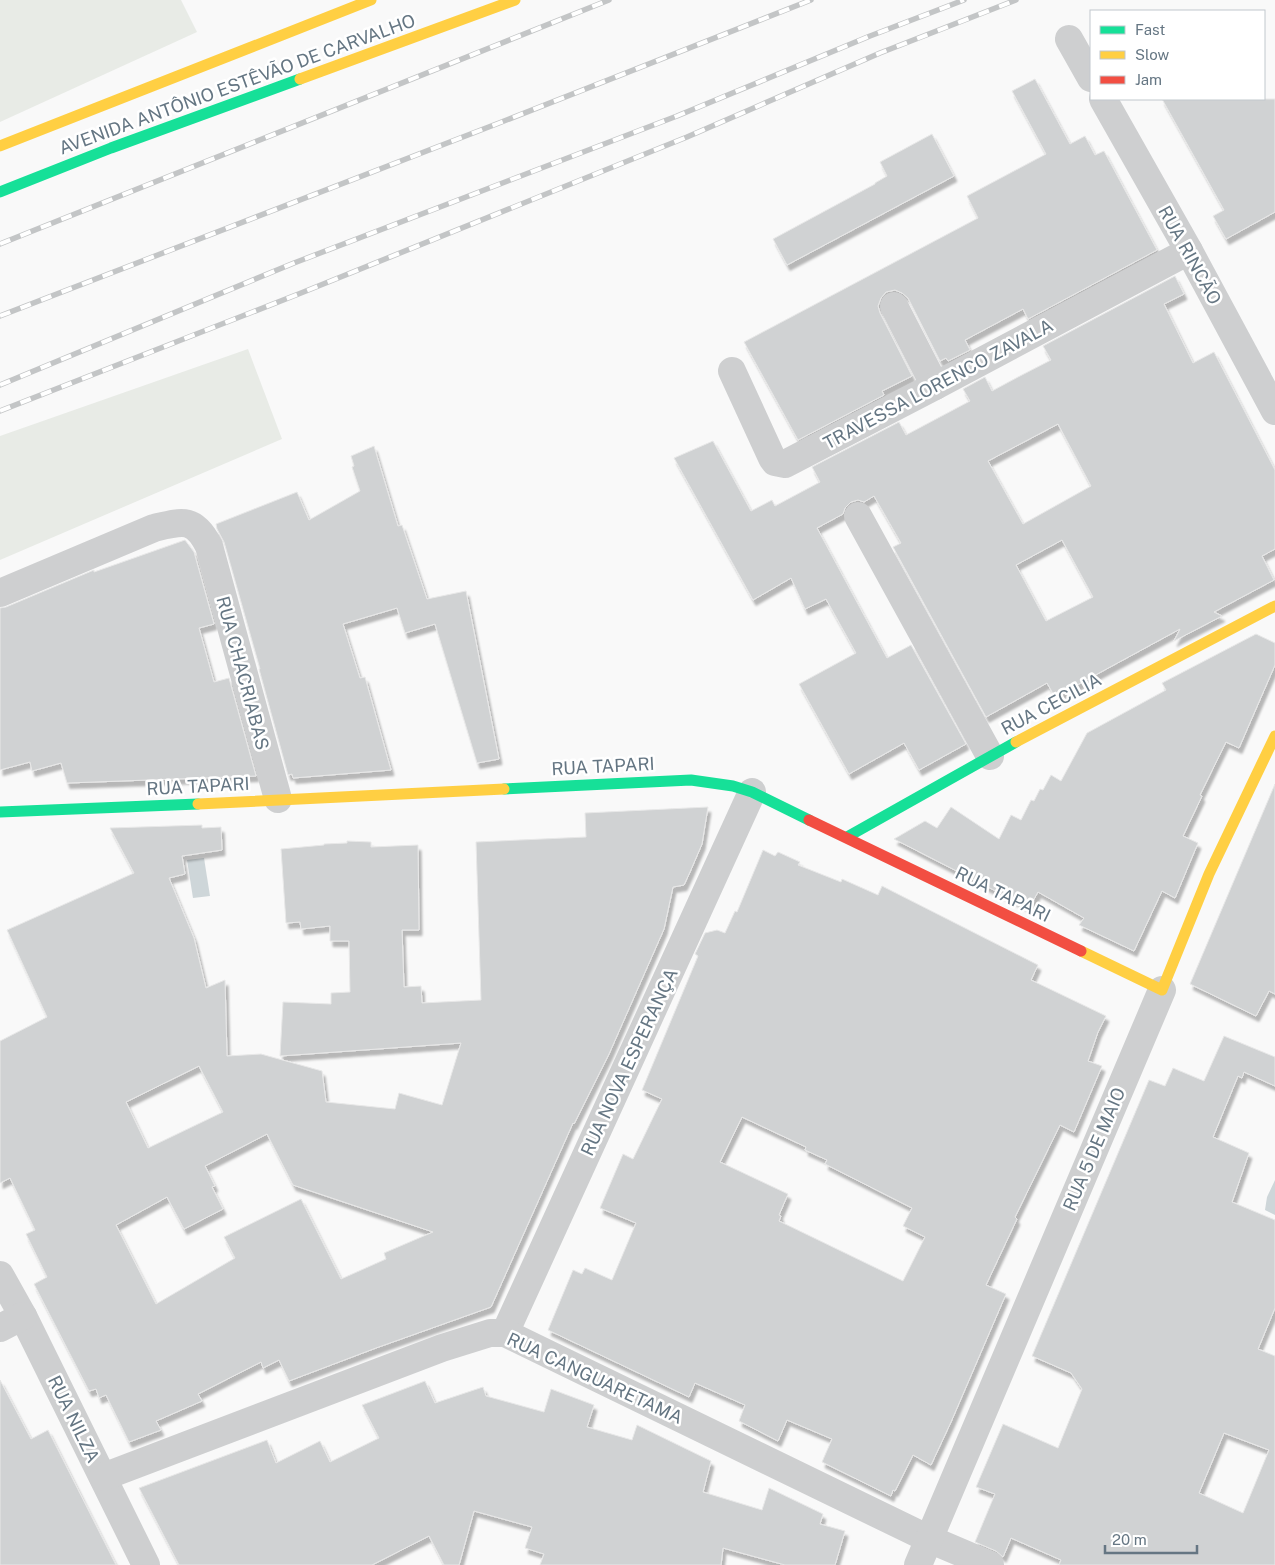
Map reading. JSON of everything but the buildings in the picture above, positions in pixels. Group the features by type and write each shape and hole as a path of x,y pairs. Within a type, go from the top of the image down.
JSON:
{"main road":[{"name":"AVENIDA ANTÔNIO ESTÊVÃO DE CARVALHO","path":"0,146 371,0"},
{"name":"AVENIDA ANTÔNIO ESTÊVÃO DE CARVALHO","path":"0,192 111,148 515,0"},
{"name":"RUA CECILIA","path":"847,837 990,756 1275,606"},
{"name":"RUA 5 DE MAIO","path":"1162,990 1209,874 1275,736"},
{"name":"RUA TAPARI","path":"0,812 691,780 725,785 752,792 1162,990"}],"street":[{"path":"1069,39 1090,76"},
{"name":"RUA RINCÃO","path":"1104,100 1189,251 1275,411"},
{"name":"TRAVESSA LORENCO ZAVALA","path":"732,371 772,458 775,462 784,464 1189,251"},
{"path":"894,306 935,386"},
{"path":"858,516 990,756"},
{"name":"RUA CHACRIABAS","path":"0,593 154,528 178,522 195,526 209,546 278,799"},
{"name":"RUA NOVA ESPERANÇA","path":"505,1333 752,792"},
{"name":"RUA 5 DE MAIO","path":"918,1565 1162,990"},
{"name":"RUA NILZA","path":"0,1276 11,1322 103,1477 146,1565"},
{"name":"RUA CANGUARETAMA","path":"103,1477 442,1348 490,1334 505,1333 929,1539 990,1565"}],"shaded area":[{"path":"0,0 181,0 197,32 0,122"},
{"path":"248,349 282,439 0,560 0,436"},
{"path":"204,858 210,896 193,898 187,860"},
{"path":"1275,1180 1275,1215 1265,1210 1267,1197"}],"railway":[{"path":"0,244 609,0"},
{"path":"0,316 811,0"},
{"path":"0,385 294,263 677,116 870,36 964,0"},
{"path":"0,411 301,293 687,137 880,53 1016,0"}],"traffic: fast":[{"path":"0,192 111,148 300,79"},
{"path":"847,837 1016,742"},
{"path":"504,789 691,780 733,786 752,792 809,820"},
{"path":"0,812 198,804"}],"traffic: slow":[{"path":"0,146 371,0"},
{"path":"300,79 515,0"},
{"path":"1016,742 1275,606"},
{"path":"1081,951 1162,990 1209,874 1275,736"},
{"path":"198,804 504,789"}],"traffic: jam":[{"path":"809,820 1081,951"}]}
